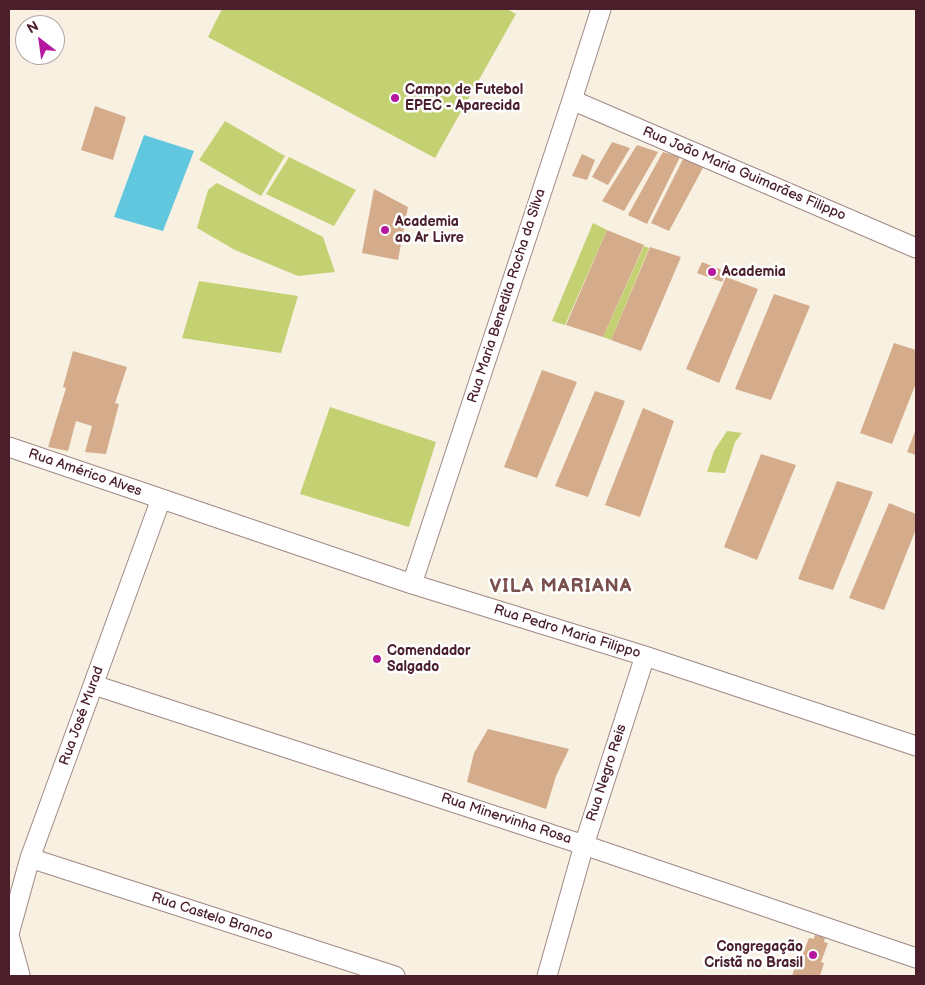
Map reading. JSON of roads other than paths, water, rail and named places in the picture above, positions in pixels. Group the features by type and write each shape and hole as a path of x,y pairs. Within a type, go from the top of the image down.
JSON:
{"street":[{"name":"Rua Maria Benedita Rocha da Silva","path":"412,584 601,9"},
{"name":"Rua João Maria Guimarães Filippo","path":"572,100 916,248"},
{"name":"Rua Américo Alves","path":"9,447 161,499"},
{"name":"Rua Pedro Maria Filippo","path":"161,499 412,584 645,656 916,746"},
{"name":"Rua José Murad","path":"18,974 9,934 30,858 161,499"},
{"name":"Rua Negro Reis","path":"547,976 584,845 645,656"},
{"name":"Rua Minervinha Rosa","path":"94,685 584,845 916,958"},
{"name":"Rua Castelo Branco","path":"30,858 395,976"}],"water":[{"path":"144,135 194,151 163,231 114,217"}],"place":[{"name":"Campo de Futebol EPEC - Aparecida","path":"395,98"},
{"name":"Academia ao Ar Livre","path":"385,230"},
{"name":"Academia","path":"712,272"},
{"name":"Comendador Salgado","path":"377,659"},
{"name":"Congregação Cristã no Brasil","path":"813,955"}],"district":[{"name":"VILA MARIANA","path":"561,587"}]}
